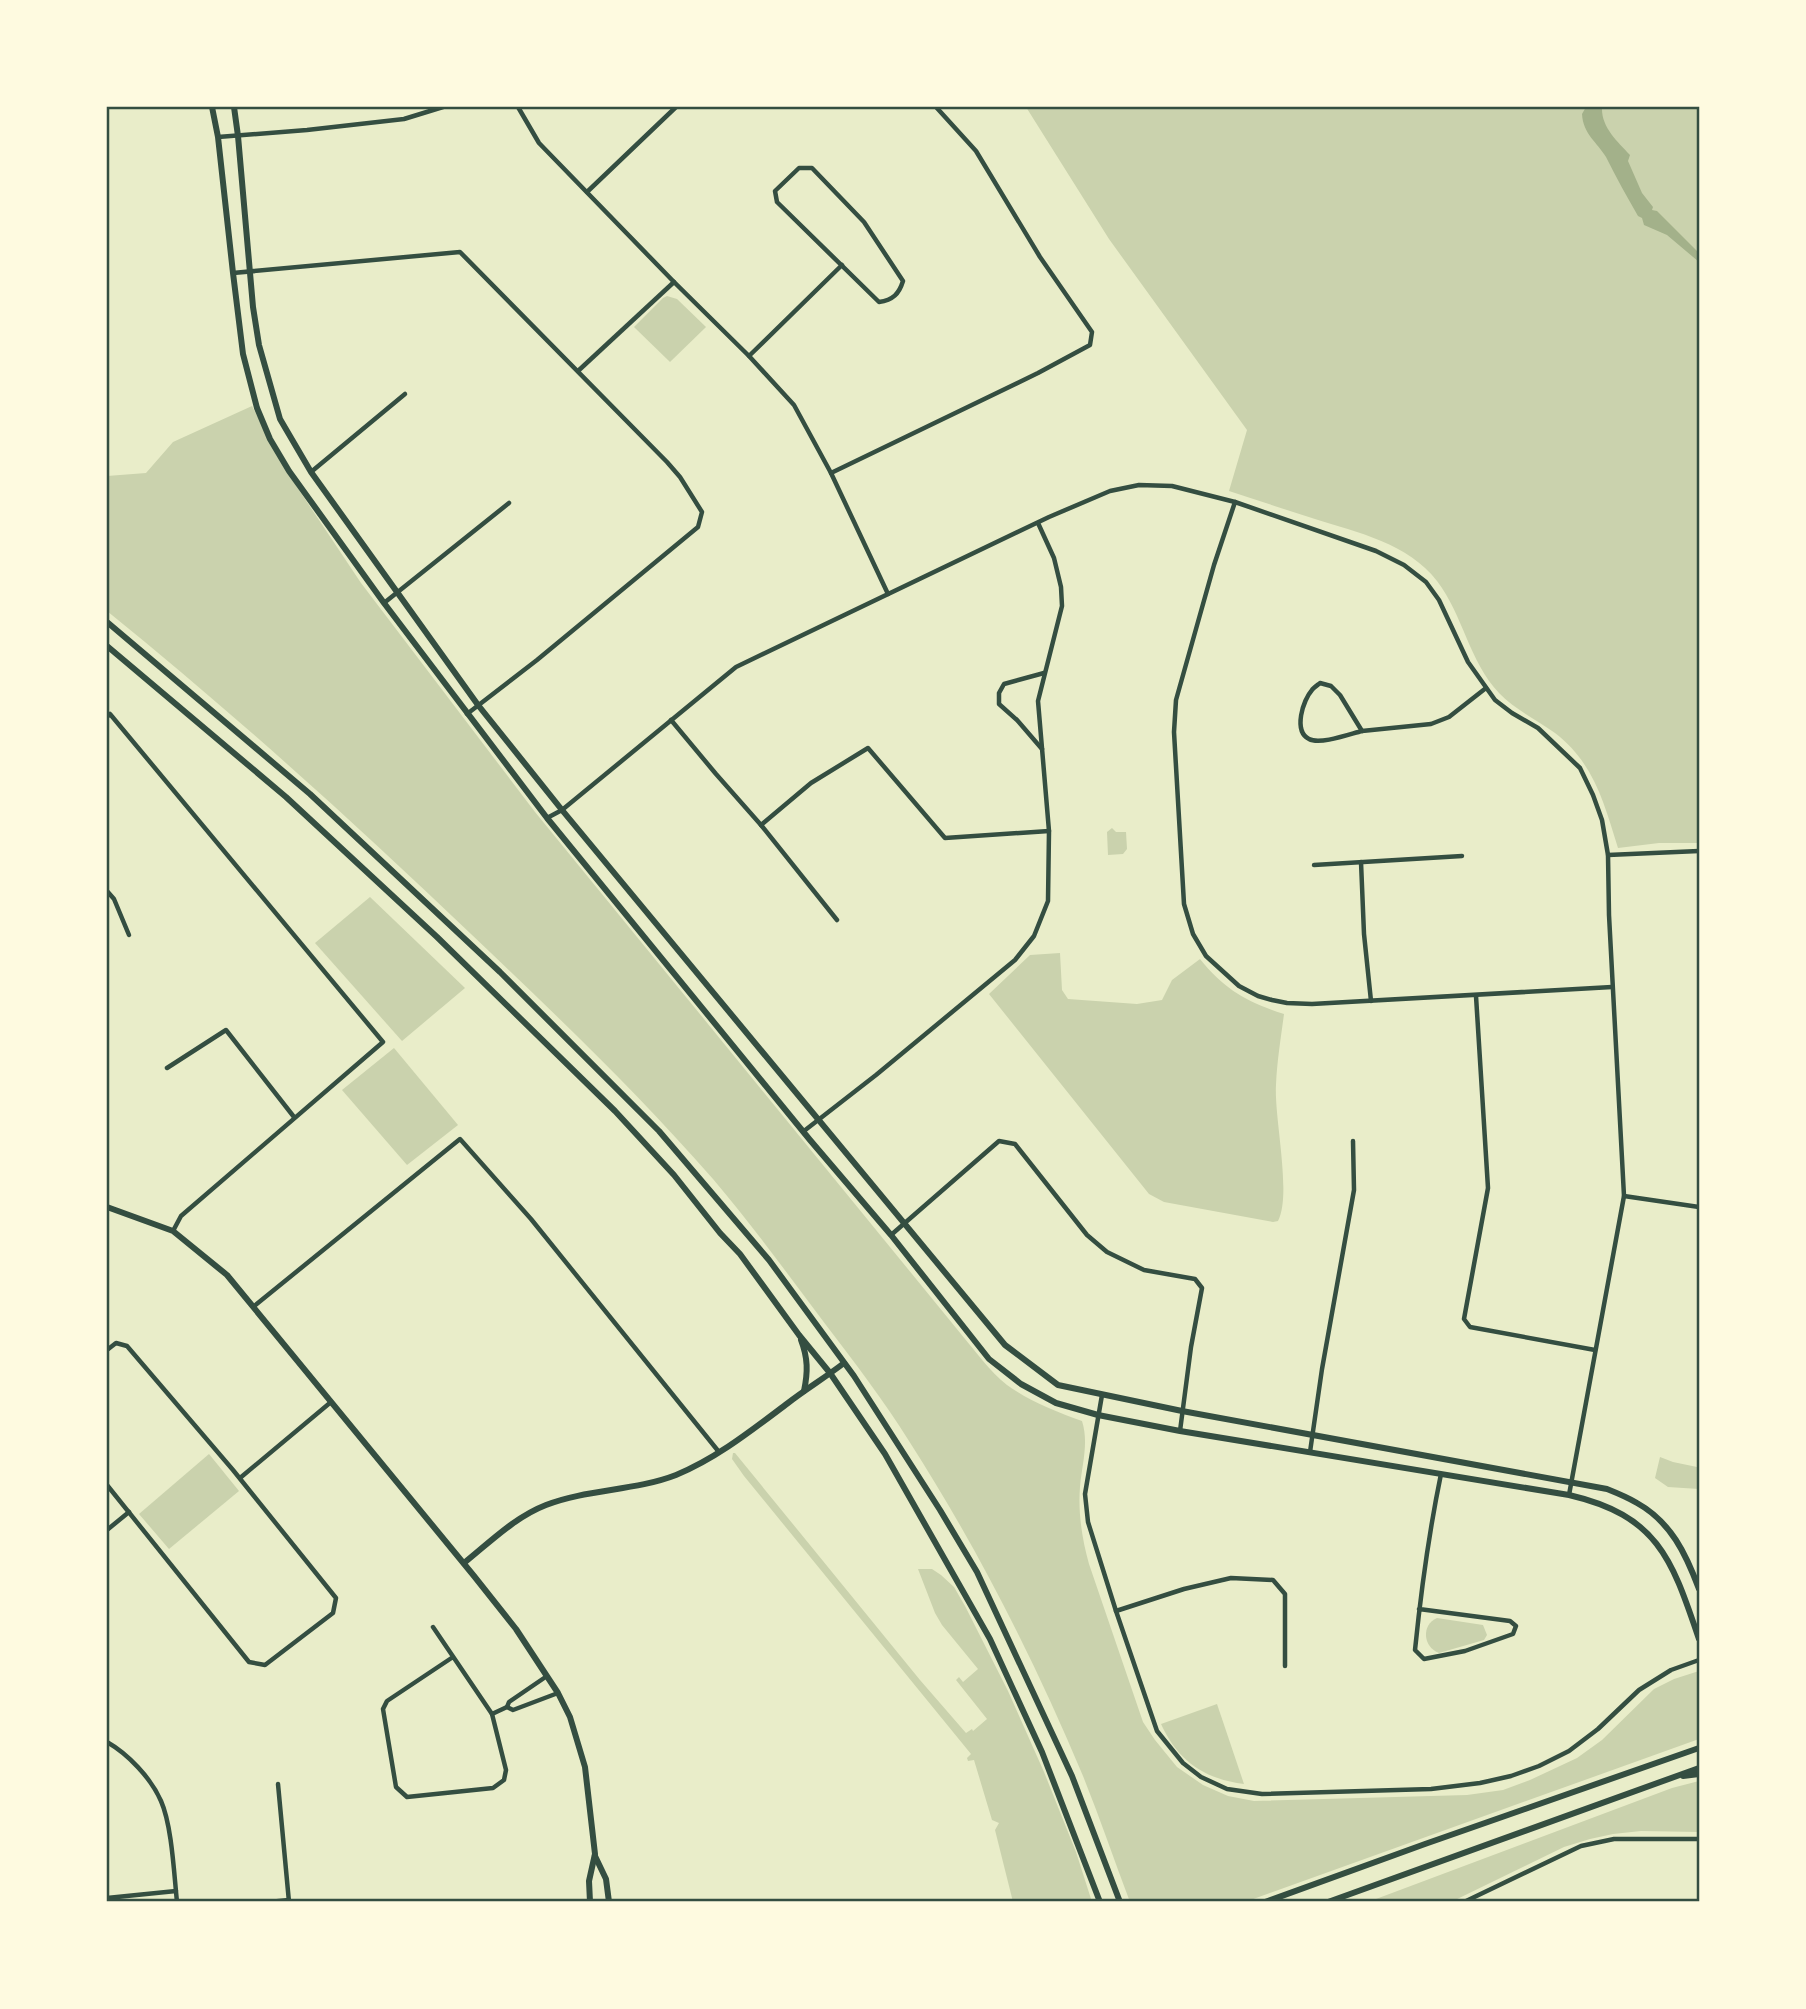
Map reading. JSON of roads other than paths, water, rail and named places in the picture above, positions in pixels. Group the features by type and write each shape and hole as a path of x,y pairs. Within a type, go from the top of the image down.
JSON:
{"street":[{"path":"212,107 218,136 239,329 248,375 257,408 270,439 289,471 384,603 547,818 891,1235 989,1359 1021,1384 1056,1403 1098,1415 1569,1495 1608,1506 1646,1531 1670,1562 1682,1587 1699,1639"},
{"path":"233,107 259,345 280,419 311,472 478,705 1005,1345 1058,1385 1182,1411 1607,1489 1638,1503 1666,1526 1684,1551 1699,1589"},
{"path":"218,136 404,119 443,107"},
{"path":"518,107 539,143 750,356 794,405 831,473 888,594"},
{"path":"587,192 676,107"},
{"path":"831,473 1090,345 1092,332 1040,257 976,151 936,107"},
{"path":"799,168 812,168 864,222 903,281 900,292 888,301 879,302 842,265 777,202 775,191 799,168"},
{"path":"233,273 460,252 680,477 702,512 698,527 467,714"},
{"path":"750,356 842,265"},
{"path":"578,371 674,282"},
{"path":"311,472 405,394"},
{"path":"547,818 562,810 737,667 1110,491 1139,485 1172,486 1235,502 1376,551 1404,565 1426,582 1439,600 1468,662 1495,700 1538,728 1580,768 1602,820 1608,855 1612,987 1624,1196 1569,1495"},
{"path":"1235,502 1214,565 1176,701 1174,732 1184,904 1193,934 1206,956 1240,986 1258,996 1287,1003 1476,996 1612,987"},
{"path":"384,603 509,503"},
{"path":"804,1131 1001,972 1034,936 1048,901 1049,831 1038,701 1062,606 1061,587 1054,558 1038,523"},
{"path":"107,622 310,794 500,972 659,1131 769,1260 844,1363 977,1572 1072,1776 1121,1902"},
{"path":"107,646 286,797 547,1042 674,1175 740,1254 830,1373 886,1454 990,1639 1042,1752 1100,1902"},
{"path":"1042,749 999,704 999,693 1004,684 1044,673"},
{"path":"1362,731 1340,695 1331,686 1320,683 1312,689 1305,700 1300,724 1302,734 1310,740 1321,741 1362,731 1431,724 1449,717 1486,688"},
{"path":"107,717 110,714 383,1042 181,1216 173,1231"},
{"path":"671,720 761,824 837,920"},
{"path":"761,824 811,783 868,748 944,838 1049,831"},
{"path":"1608,855 1699,851"},
{"path":"1314,865 1462,856"},
{"path":"1361,862 1364,934 1371,1001"},
{"path":"107,891 114,900 129,935"},
{"path":"1476,996 1488,1188 1465,1319 1470,1327 1595,1350"},
{"path":"167,1068 226,1030 295,1116"},
{"path":"253,1307 460,1139 531,1219 719,1452"},
{"path":"891,1235 999,1141 1015,1144 1087,1235 1107,1252 1144,1270 1195,1279 1202,1288 1180,1431"},
{"path":"1310,1452 1354,1190 1353,1141"},
{"path":"1624,1196 1699,1207"},
{"path":"107,1207 173,1231 227,1275 516,1629 558,1693 573,1726 584,1767 595,1854 606,1879 609,1902"},
{"path":"799,1335 807,1360 808,1373 804,1391"},
{"path":"107,1350 116,1343 127,1346 240,1478 337,1598 332,1613 265,1665 249,1662 107,1485"},
{"path":"464,1563 516,1521 545,1505 672,1476 719,1452 844,1363"},
{"path":"1102,1395 1085,1494 1088,1522 1115,1611 1153,1721 1169,1747 1201,1777 1227,1789 1262,1794 1431,1789 1511,1776 1569,1751 1598,1729 1639,1689 1671,1670 1699,1660"},
{"path":"240,1478 332,1401"},
{"path":"1419,1609 1510,1621 1516,1626 1513,1634 1465,1651 1424,1659 1415,1650 1419,1609 1423,1574 1441,1474"},
{"path":"1628,1518 1638,1503"},
{"path":"107,1530 129,1512"},
{"path":"1115,1611 1184,1589 1231,1578 1273,1580 1285,1594 1285,1666"},
{"path":"433,1627 492,1714 506,1770 503,1780 493,1788 407,1797 396,1787 383,1709 387,1701 453,1657"},
{"path":"492,1714 507,1707 509,1702 547,1676"},
{"path":"507,1707 513,1710 558,1693"},
{"path":"107,1742 122,1751 136,1766 161,1801 169,1835 177,1902"},
{"path":"1265,1902 1699,1748"},
{"path":"1328,1902 1699,1768"},
{"path":"1667,1779 1699,1774"},
{"path":"269,1902 289,1901 278,1784"},
{"path":"1464,1902 1581,1846 1614,1839 1699,1839"},
{"path":"590,1902 589,1881 595,1854"},
{"path":"107,1898 176,1891"}]}
